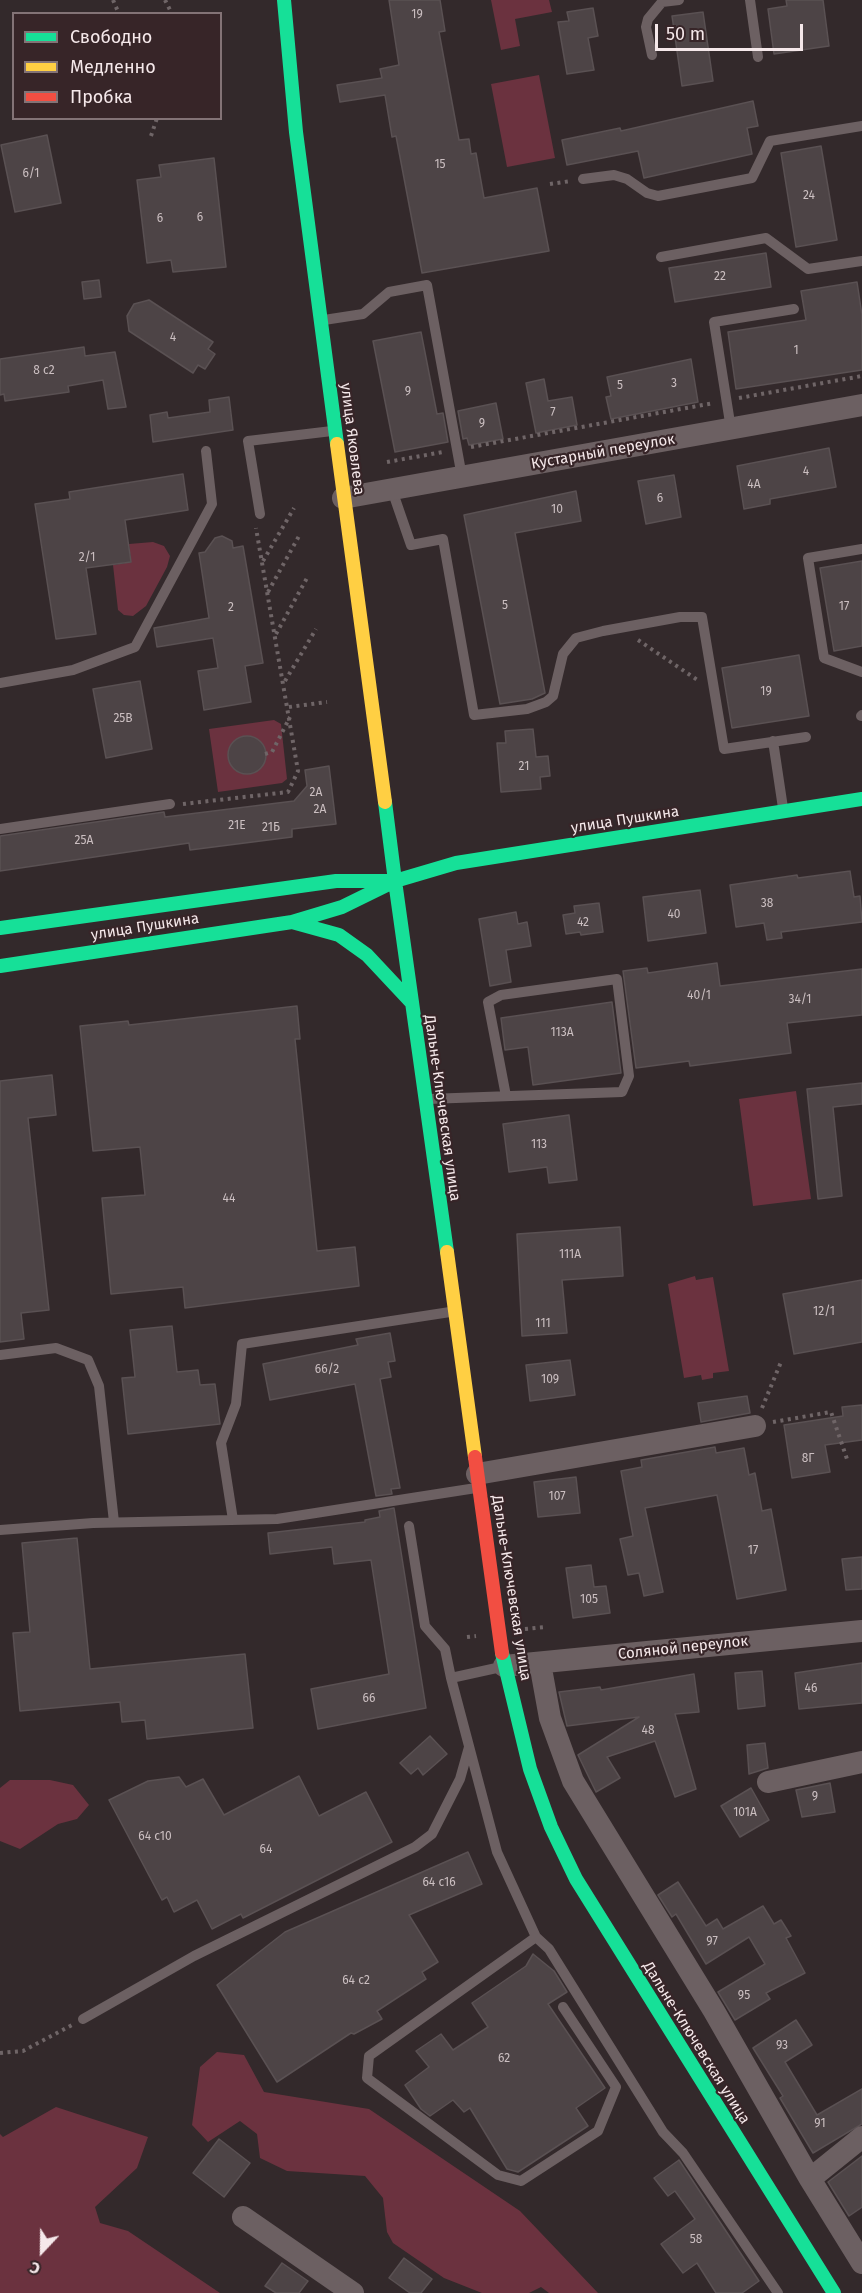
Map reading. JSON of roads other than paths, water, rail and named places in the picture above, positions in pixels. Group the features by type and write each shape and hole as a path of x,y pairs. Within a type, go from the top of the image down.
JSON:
{"main road":[{"name":"улица Яковлева","path":"284,0 296,132 395,881"},
{"name":"улица Пушкина","path":"0,966 292,922 342,907 395,881 456,863 862,799"},
{"name":"улица Пушкина","path":"0,928 336,880 395,881"},
{"name":"Дальне-Ключевская улица","path":"395,881 504,1666 530,1769 551,1827 576,1879 834,2293"},
{"path":"292,922 339,935 367,955 411,1002"}],"street":[{"name":"Кустарный переулок","path":"343,498 862,405"},
{"path":"478,1481 754,1426"},
{"name":"Соляной переулок","path":"504,1666 862,1631"},
{"path":"540,1663 550,1718 573,1781 714,2011 810,2179 862,2263"},
{"path":"768,1782 862,1762"},
{"path":"810,2179 862,2137"},
{"path":"243,2217 352,2293"}],"lane":[{"path":"652,55 646,27 648,19 662,2 679,0"},
{"path":"750,0 758,57"},
{"path":"583,179 614,175 627,179 646,193 658,196 752,178 770,141 862,126"},
{"path":"661,257 766,238 808,269 862,261"},
{"path":"321,321 363,314 389,292 427,285 462,478"},
{"path":"731,429 714,322 794,309"},
{"path":"260,514 248,441 334,431"},
{"path":"0,683 73,669 135,647 212,504 206,451"},
{"path":"392,490 411,545 443,540 474,715 527,709 546,702 553,696 563,654 576,638 680,617 702,617 724,749 806,737"},
{"path":"862,549 808,558 824,658 862,672"},
{"path":"773,741 784,811"},
{"path":"0,829 170,804"},
{"path":"424,1100 622,1092 629,1076 617,979 501,995 488,1002 506,1096"},
{"path":"233,1520 221,1443 236,1404 242,1344 453,1311"},
{"path":"0,1356 56,1348 88,1360 99,1386 114,1522"},
{"path":"0,1530 114,1522 277,1518 478,1481"},
{"path":"409,1526 425,1626 445,1649 497,1852 536,1937 549,1949 663,2132 683,2153 778,2293"},
{"path":"451,1678 504,1666"},
{"path":"83,2019 194,1956 415,1847 432,1834 460,1779 469,1746"},
{"path":"536,1937 369,2056 367,2078 498,2175 521,2181 598,2131 616,2087 562,2007"}]}
